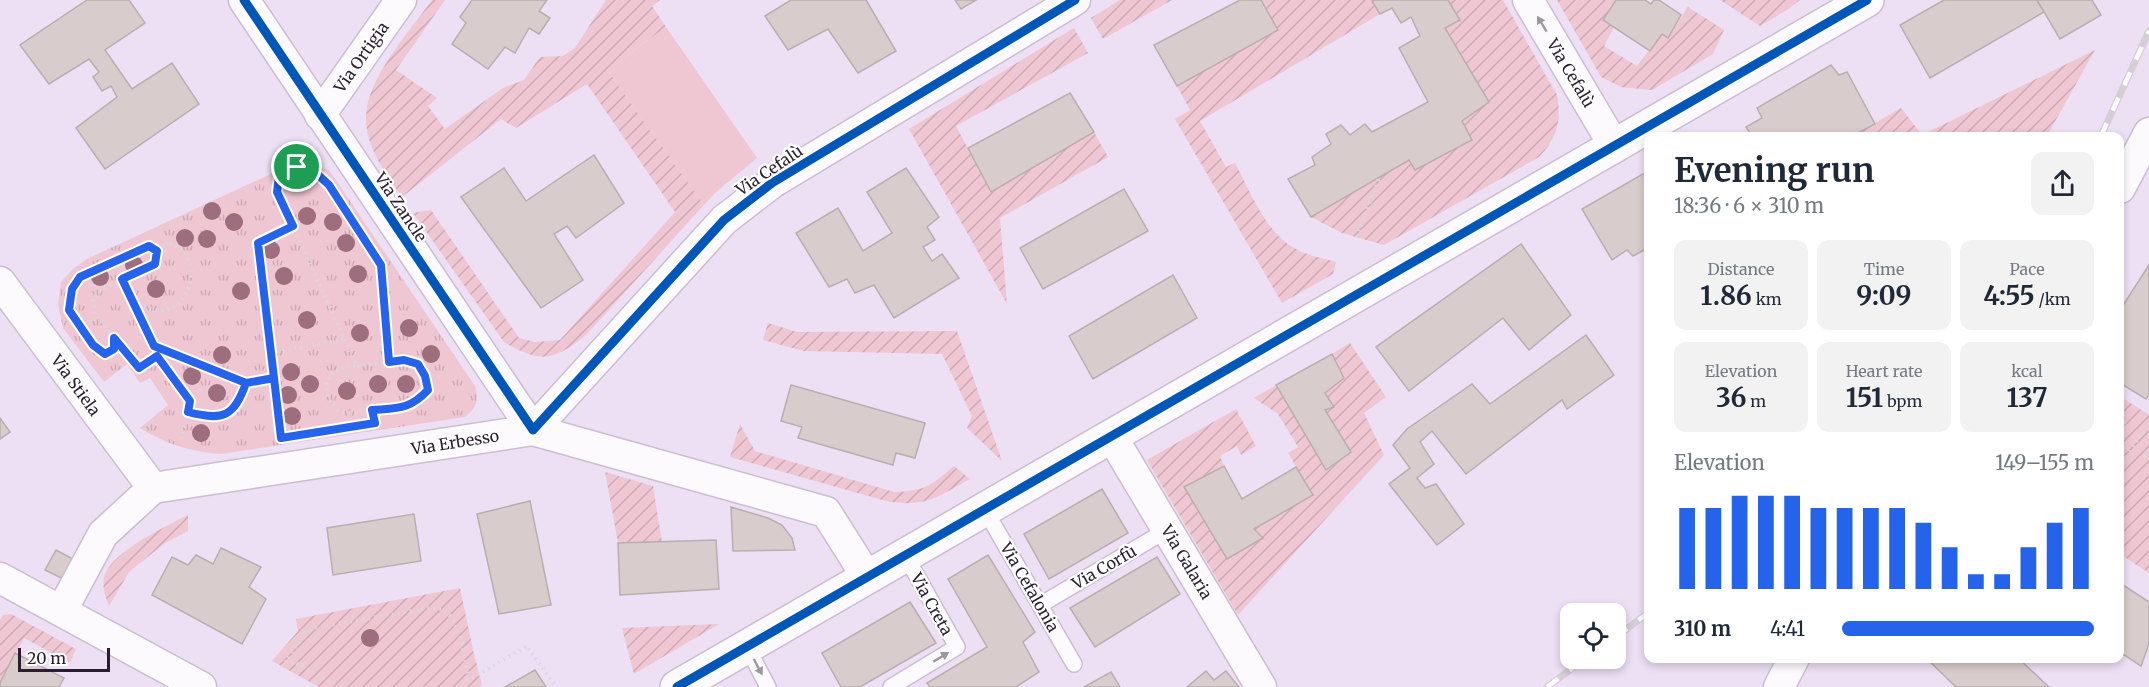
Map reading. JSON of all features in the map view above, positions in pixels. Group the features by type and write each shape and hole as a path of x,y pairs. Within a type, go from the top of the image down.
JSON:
{"street":[{"name":"Via Zancle","path":"244,0 533,430"},
{"name":"Via Ortigia","path":"320,115 401,0"},
{"name":"Via Cefalù","path":"533,430 724,220 772,183 1075,0"},
{"name":"Via Cefalù","path":"1528,0 1615,147"},
{"path":"677,687 1867,0"},
{"path":"2124,180 2149,133"},
{"name":"Via Stiela","path":"0,282 153,488"},
{"name":"Via Erbesso","path":"153,488 533,430 826,512 867,577"},
{"name":"Via Galaria","path":"1112,437 1261,687"},
{"path":"62,610 103,534 153,488"},
{"path":"0,578 62,610 190,684"},
{"path":"1779,687 1791,663"}],"lane":[{"name":"Via Cefalonia","path":"985,510 1074,664"},
{"name":"Via Corfù","path":"1040,604 1167,530"},
{"name":"Via Creta","path":"891,687 957,647 905,555"},
{"path":"747,647 768,687"}],"path":[{"path":"335,194 314,171 297,167 279,177 277,192 357,366"},
{"path":"1357,237 1379,177"},
{"path":"293,226 258,243 281,438 293,436"},
{"path":"358,228 381,265 389,362"},
{"path":"114,338 114,349 105,354 93,345 69,310 72,289 80,277 149,246 167,243 182,250 192,266 190,285 182,300 166,310 150,309 133,302"},
{"path":"149,246 157,251 155,264 102,289 93,299 95,314 139,368 166,351"},
{"path":"115,261 154,346 246,383 274,378"},
{"path":"271,353 344,339"},
{"path":"157,356 190,401 181,440"},
{"path":"404,360 418,364 425,376 428,390 408,407 349,413 338,410 328,399 326,386 331,374 342,368 357,366 404,360"},
{"path":"188,412 210,417 231,412 241,399 246,383"},
{"path":"363,425 375,423 372,410"},
{"path":"2124,461 2142,432 2149,436"},
{"path":"2149,451 2145,456 2149,458"},
{"path":"282,667 303,634 313,628 429,608 443,610 453,620 461,640 468,680"},
{"path":"458,687 527,645 556,687"},
{"path":"288,658 340,687"}],"green space":[{"path":"432,0 445,0 396,70 437,98 428,106 445,129 503,88 524,80 540,57 563,56 575,48 606,0 660,0 652,6 666,27 607,70 704,205 586,335 556,354 538,356 528,354 504,342 413,213 431,210 519,338 535,342 560,340 675,212 587,84 516,128 501,119 402,197 378,160 369,140 366,119 368,104 373,88 390,56"},
{"path":"1120,0 1172,0 1103,39 1091,18"},
{"path":"1261,0 1374,0 1380,14 1200,121 1226,167 1235,163 1260,211 1276,233 1285,242 1301,251 1336,262 1333,274 1282,303 1175,119 1190,110 1177,86 1277,30"},
{"path":"1448,0 1503,0 1557,95 1559,113 1557,129 1550,143 1539,157 1384,245 1342,233 1311,217 1409,160 1415,170 1472,140 1462,121 1489,102 1445,28 1460,20"},
{"path":"1557,0 1616,0 1603,20 1614,27 1604,46 1637,66 1662,34 1668,38 1688,7 1724,30 1713,54 1652,90 1621,87 1601,77"},
{"path":"1720,0 1800,0 1760,26"},
{"path":"666,27 757,158 704,205 607,70"},
{"path":"1074,28 1088,53 956,126 991,192 1094,132 1108,157 1000,218 1007,304 909,129"},
{"path":"2095,50 2049,132 1928,132"},
{"path":"1901,108 1920,132 1859,132"},
{"path":"299,162 314,164 329,170 475,386 477,396 474,407 465,417 221,454 189,449 150,434 140,428 168,405 150,378 140,383 127,364 104,382 63,328 58,305 61,282 87,259"},
{"path":"768,323 797,332 957,331 1002,461 967,428 972,416 942,354 804,351 763,340"},
{"path":"1350,343 1386,397 1364,413 1384,455 1238,615 1147,460 1236,409 1256,446 1241,455 1237,446 1220,456 1224,466 1185,487 1262,538 1254,529 1313,495 1288,453 1298,447 1278,414 1254,398 1276,385 1326,470 1351,452 1325,410 1333,407 1325,393 1344,378 1332,354"},
{"path":"2124,399 2149,415 2149,573 2124,557"},
{"path":"740,424 755,451 894,492 921,489 954,466 970,479 939,496 921,502 886,501 730,457"},
{"path":"605,472 653,486 662,542 618,543"},
{"path":"188,515 188,531 165,543 129,572 109,606 103,582 110,565 129,548"},
{"path":"460,588 482,685 479,687 319,687 272,661 298,631 296,619"},
{"path":"11,614 76,649 70,663 24,638 0,683 0,620 3,615"},
{"path":"719,624 634,674 622,628"}],"building":[{"path":"87,0 129,0 145,23 105,50 132,89 172,63 199,104 105,169 76,128 117,97 111,86 102,91 93,77 99,72 89,59 49,84 20,45"},
{"path":"472,0 547,0 539,11 550,18 539,34 529,28 515,53 505,47 488,69 452,44 466,23 460,17"},
{"path":"791,0 866,0 896,51 858,73 828,29 788,50 765,16"},
{"path":"955,0 976,0 961,9"},
{"path":"1240,0 1261,0 1278,30 1177,86 1154,45"},
{"path":"1448,0 1460,20 1445,28 1489,102 1462,121 1472,140 1415,170 1409,160 1311,217 1288,179 1315,165 1312,157 1331,144 1326,134 1341,125 1350,135 1365,124 1372,132 1428,102 1399,48 1420,36 1411,17 1401,23 1392,8 1380,14 1372,1"},
{"path":"1616,0 1645,0 1651,4 1654,0 1659,0 1681,15 1668,38 1662,34 1650,51 1603,20"},
{"path":"1944,0 2037,0 2044,12 1930,78 1900,25"},
{"path":"2037,0 2092,0 2101,15 2060,39"},
{"path":"1831,65 1839,75 1847,72 1875,124 1860,132 1749,132 1746,127 1762,118 1757,108"},
{"path":"1070,93 1094,132 991,192 968,148"},
{"path":"594,155 624,203 576,238 567,226 554,234 583,280 541,308 461,197 504,168 526,201"},
{"path":"906,168 939,217 927,227 935,240 923,247 932,261 942,254 959,278 894,318 874,285 855,293 847,279 829,287 796,233 838,208 863,251 892,233 867,192"},
{"path":"1644,173 1644,250 1633,256 1627,250 1612,260 1582,209"},
{"path":"1124,189 1148,231 1043,289 1020,248"},
{"path":"1521,244 1571,315 1529,350 1503,318 1409,391 1376,347"},
{"path":"2149,265 2149,395 2146,399 2124,385 2124,304"},
{"path":"1173,275 1197,318 1093,379 1069,336"},
{"path":"1586,335 1614,375 1567,409 1562,400 1466,474 1432,431 1420,442 1434,464 1417,478 1425,488 1436,484 1464,524 1437,545 1389,484 1410,468 1393,445 1407,429 1472,384 1490,404"},
{"path":"1332,354 1344,378 1325,393 1334,407 1325,410 1351,452 1326,470 1276,385"},
{"path":"791,385 925,423 915,458 896,453 893,465 798,438 802,427 781,421"},
{"path":"0,418 10,432 0,439"},
{"path":"1224,466 1242,499 1296,467 1313,495 1254,529 1263,538 1227,559 1184,487"},
{"path":"1102,489 1128,533 1049,579 1024,534"},
{"path":"530,501 551,605 499,614 477,514"},
{"path":"731,507 768,518 782,525 792,538 795,550 733,551"},
{"path":"414,514 421,561 333,575 327,528"},
{"path":"716,540 719,589 620,595 618,543"},
{"path":"221,548 261,567 249,587 266,599 242,644 152,595 172,557 188,565 196,555 213,564"},
{"path":"56,550 73,559 63,579 45,570"},
{"path":"988,555 1035,632 1023,642 1039,672 1016,687 930,687 927,683 987,647 948,579"},
{"path":"1157,557 1180,594 1095,647 1070,608"},
{"path":"2124,586 2149,602 2149,644 2141,666 2124,655"},
{"path":"910,602 936,643 860,687 841,687 822,653"},
{"path":"15,653 64,678 59,687 0,687"},
{"path":"1931,663 2023,663 2049,687 1956,687"},
{"path":"535,670 546,687 505,687"},
{"path":"1206,671 1214,680 1226,671 1239,687 1187,687"},
{"path":"1111,672 1120,687 1084,687"}],"railway":[{"path":"2103,132 2149,31"},
{"path":"1626,630 1644,616"},
{"path":"1547,687 1571,669"}],"cycle path":[{"path":"244,0 533,430 724,220 772,183 1075,0"},
{"path":"677,687 1867,0"}],"route":[{"path":"297,167 279,177 277,192 293,226 258,243 274,378 246,383 154,346 122,279 155,264 157,251 149,246 80,277 72,289 69,310 93,345 105,354 114,349 114,338 139,368 157,356 185,391 190,401 188,412 210,417 231,412 241,399 246,383 274,378 281,438 375,423 372,410 408,407 428,390 425,376 418,364 404,360 389,362 381,265 329,185 314,171 297,167"}]}
